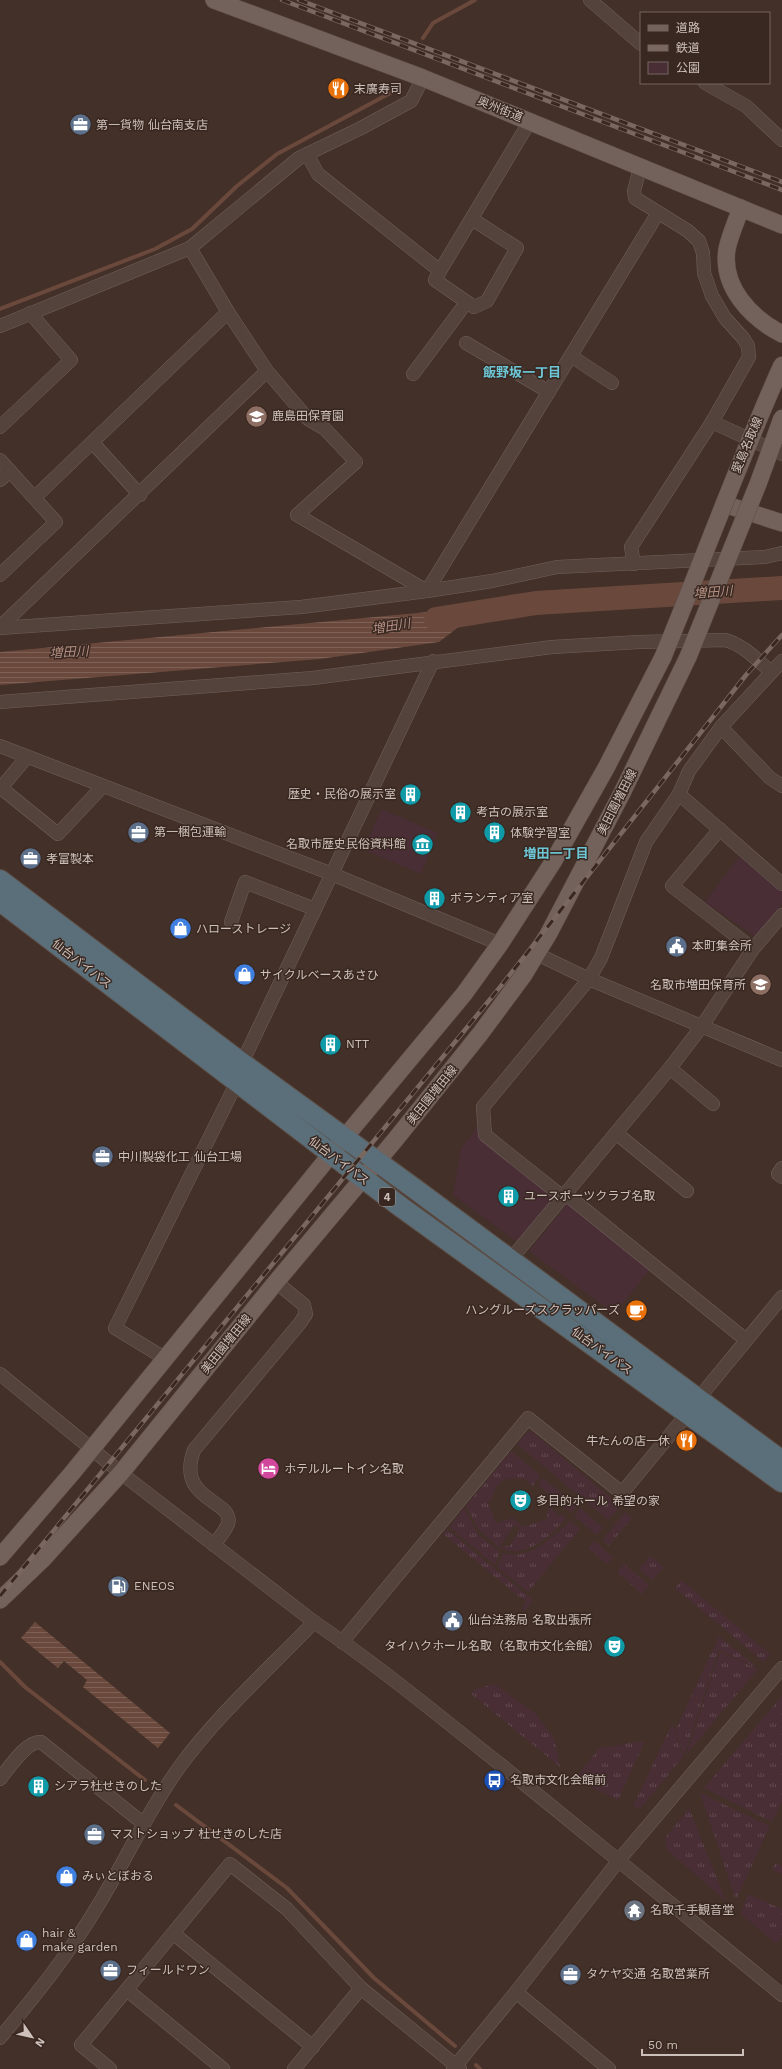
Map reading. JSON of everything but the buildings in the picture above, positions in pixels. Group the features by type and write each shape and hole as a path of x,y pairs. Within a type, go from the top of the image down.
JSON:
{"highway":[{"name":"仙台バイパス","path":"0,880 242,1063 512,1260 693,1406 782,1482"},
{"name":"仙台バイパス","path":"0,901 363,1178 693,1406 782,1461"}],"main road":[{"name":"奥州街道","path":"214,0 423,78 782,225"},
{"path":"742,208 727,250 727,268 732,285 742,302 754,317 782,334"},
{"name":"愛島名取線","path":"724,504 782,365"},
{"name":"愛島名取線","path":"746,512 782,418"},
{"path":"0,1557 92,1449 331,1154 434,1031 500,944 553,862 606,768 663,657 724,504 782,523"},
{"name":"美田園増田線","path":"0,1600 43,1559 121,1473 276,1282 378,1161 480,1034 523,976 549,933 622,793 688,657 746,512"}],"street":[{"path":"590,0 640,43"},
{"path":"0,326 190,248 299,158 361,128 411,101 423,78"},
{"path":"707,84 746,106 782,140"},
{"path":"472,219 517,248 487,301 474,307 435,280 530,121"},
{"path":"308,154 318,174 440,271"},
{"path":"634,564 631,547 712,422 746,365 749,356 748,346 743,338 725,318 712,296 704,273 703,253 699,241 688,231 636,198 634,191 640,168"},
{"path":"427,591 658,213"},
{"path":"190,248 228,312 267,371 308,419 325,429 356,462 297,515 427,591"},
{"path":"413,374 466,302"},
{"path":"35,497 228,312"},
{"path":"0,427 71,360 30,313"},
{"path":"466,343 549,392"},
{"path":"571,356 612,383"},
{"path":"0,627 140,495 267,371"},
{"path":"712,422 782,454"},
{"path":"93,443 140,495"},
{"path":"0,460 56,522 0,575"},
{"path":"0,480 10,470"},
{"path":"0,627 301,607 492,581 557,567 765,557 782,553"},
{"path":"0,702 314,678 433,661 552,647 639,642 724,640 735,643 744,649 770,672"},
{"path":"242,1063 433,661"},
{"path":"746,1340 485,1135 483,1107 589,979 601,958 646,842 679,794 693,764 721,727 770,672 782,661"},
{"path":"721,727 770,778 782,786"},
{"path":"0,746 332,874 500,944"},
{"path":"27,757 0,789 58,834 103,786"},
{"path":"679,794 782,884"},
{"path":"720,829 672,886 754,949"},
{"path":"231,922 245,882 315,909"},
{"path":"512,1260 670,1068 702,1026 754,949 782,915"},
{"path":"537,954 589,979 782,1060"},
{"path":"670,1068 713,1104"},
{"path":"166,1359 116,1328 236,1082"},
{"path":"616,1133 687,1191"},
{"path":"782,1168 778,1174 782,1177"},
{"path":"214,1545 228,1523 228,1516 225,1510 204,1496 194,1486 190,1474 190,1462 194,1450 306,1314 304,1305 276,1282"},
{"path":"342,1642 528,1418 622,1493 782,1296"},
{"path":"0,1374 121,1473 314,1622 436,1713 619,1860 782,1995"},
{"path":"0,2038 44,1984 72,1946 97,1908 144,1824 178,1769 208,1732 314,1622"},
{"path":"110,2069 81,2045 174,1934 230,1864 286,1909 361,1988 456,2068 619,1860 782,1668"},
{"path":"0,1779 32,1743 41,1742 47,1745 144,1824"},
{"path":"174,1934 313,2047"},
{"path":"294,2069 361,1988"},
{"path":"127,1990 223,2069"},
{"path":"516,1992 609,2069"}],"green space":[{"path":"381,809 438,833 421,874 364,850"},
{"path":"739,857 782,892 782,904 756,937 705,902"},
{"path":"480,1124 551,1192 552,1204 520,1244 453,1195 461,1148"},
{"path":"567,1204 571,1204 651,1268 615,1314 529,1251"},
{"path":"530,1430 620,1506 608,1520 517,1444"},
{"path":"511,1451 541,1476 533,1486 523,1478 505,1480 498,1485 493,1494 492,1500 488,1502 496,1523 513,1518 523,1527 547,1519 548,1506 559,1516 561,1514 566,1518 538,1544 520,1551 501,1549 504,1545 509,1547 520,1528 514,1525 499,1548 478,1529 466,1506"},
{"path":"543,1478 577,1506 571,1513 538,1485"},
{"path":"464,1508 478,1534 500,1552 495,1565 449,1527"},
{"path":"580,1508 603,1528 597,1535 574,1516"},
{"path":"625,1512 632,1518 609,1546 603,1540"},
{"path":"570,1521 580,1529 528,1592 497,1567 503,1553 513,1555 531,1551 548,1540"},
{"path":"447,1529 533,1600 525,1611 522,1608 526,1602 443,1534"},
{"path":"594,1541 613,1557 607,1564 588,1548"},
{"path":"650,1556 664,1567 652,1580 639,1569"},
{"path":"624,1564 649,1585 642,1594 617,1572"},
{"path":"681,1580 770,1654 764,1662 675,1588"},
{"path":"719,1636 758,1668 719,1650 684,1756 675,1731"},
{"path":"720,1652 758,1669 686,1755"},
{"path":"495,1684 536,1714 555,1740 560,1767 471,1694 476,1689"},
{"path":"782,1696 782,1722 742,1756 782,1723 782,1802 772,1822 704,1788"},
{"path":"672,1724 683,1757 640,1809 633,1806"},
{"path":"645,1741 618,1800 575,1779 599,1748"},
{"path":"700,1793 770,1826 736,1900"},
{"path":"689,1808 726,1901 667,1850 665,1838"},
{"path":"775,1863 782,1866 782,1874 772,1870"},
{"path":"748,1894 782,1909 782,1937 776,1944 741,1914"}],"water":[{"path":"471,608 465,622 439,642 320,659 0,685 0,652"},
{"path":"35,1622 170,1733 158,1748 83,1687 87,1680 64,1661 58,1668 21,1638"}],"waterway":[{"path":"423,38 433,23 475,0"},
{"path":"0,309 155,249 192,229 237,186 277,154 394,91"},
{"name":"増田川","path":"436,619 536,603 782,588"},
{"path":"0,1662 25,1687 145,1780"},
{"path":"176,1805 287,1888 374,1978 455,2046"},
{"path":"476,2065 480,2069"}],"railway":[{"path":"282,0 782,190"},
{"path":"299,0 782,182"},
{"path":"0,1596 501,986 746,675 782,635"}],"place":[{"name":"末廣寿司","path":"339,89"},
{"name":"第一貨物 仙台南支店","path":"80,125"},
{"name":"鹿島田保育園","path":"256,416"},
{"name":"歴史・民俗の展示室","path":"411,794"},
{"name":"考古の展示室","path":"460,812"},
{"name":"第一梱包運輸","path":"139,832"},
{"name":"体験学習室","path":"495,833"},
{"name":"名取市歴史民俗資料館","path":"422,844"},
{"name":"孝富製本","path":"30,859"},
{"name":"ボランティア室","path":"434,898"},
{"name":"ハローストレージ","path":"181,929"},
{"name":"本町集会所","path":"676,946"},
{"name":"サイクルベースあさひ","path":"244,975"},
{"name":"名取市増田保育所","path":"761,985"},
{"name":"NTT","path":"331,1044"},
{"name":"中川製袋化工 仙台工場","path":"102,1157"},
{"name":"ユースポーツクラブ名取","path":"508,1196"},
{"name":"ハングルーズスクラッパーズ","path":"636,1310"},
{"name":"牛たんの店一休","path":"686,1441"},
{"name":"ホテルルートイン名取","path":"268,1469"},
{"name":"多目的ホール 希望の家","path":"520,1501"},
{"name":"ENEOS","path":"118,1586"},
{"name":"仙台法務局 名取出張所","path":"453,1620"},
{"name":"タイハクホール名取（名取市文化会館）","path":"615,1646"},
{"name":"名取市文化会館前","path":"495,1780"},
{"name":"シアラ杜せきのした","path":"38,1786"},
{"name":"マストショップ 杜せきのした店","path":"94,1834"},
{"name":"みぃとぼおる","path":"66,1876"},
{"name":"名取千手観音堂","path":"634,1910"},
{"name":"hair & make garden","path":"27,1940"},
{"name":"フィールドワン","path":"110,1970"},
{"name":"タケヤ交通 名取営業所","path":"570,1974"}],"district":[{"name":"飯野坂一丁目","path":"522,372"},
{"name":"増田一丁目","path":"556,853"}]}
